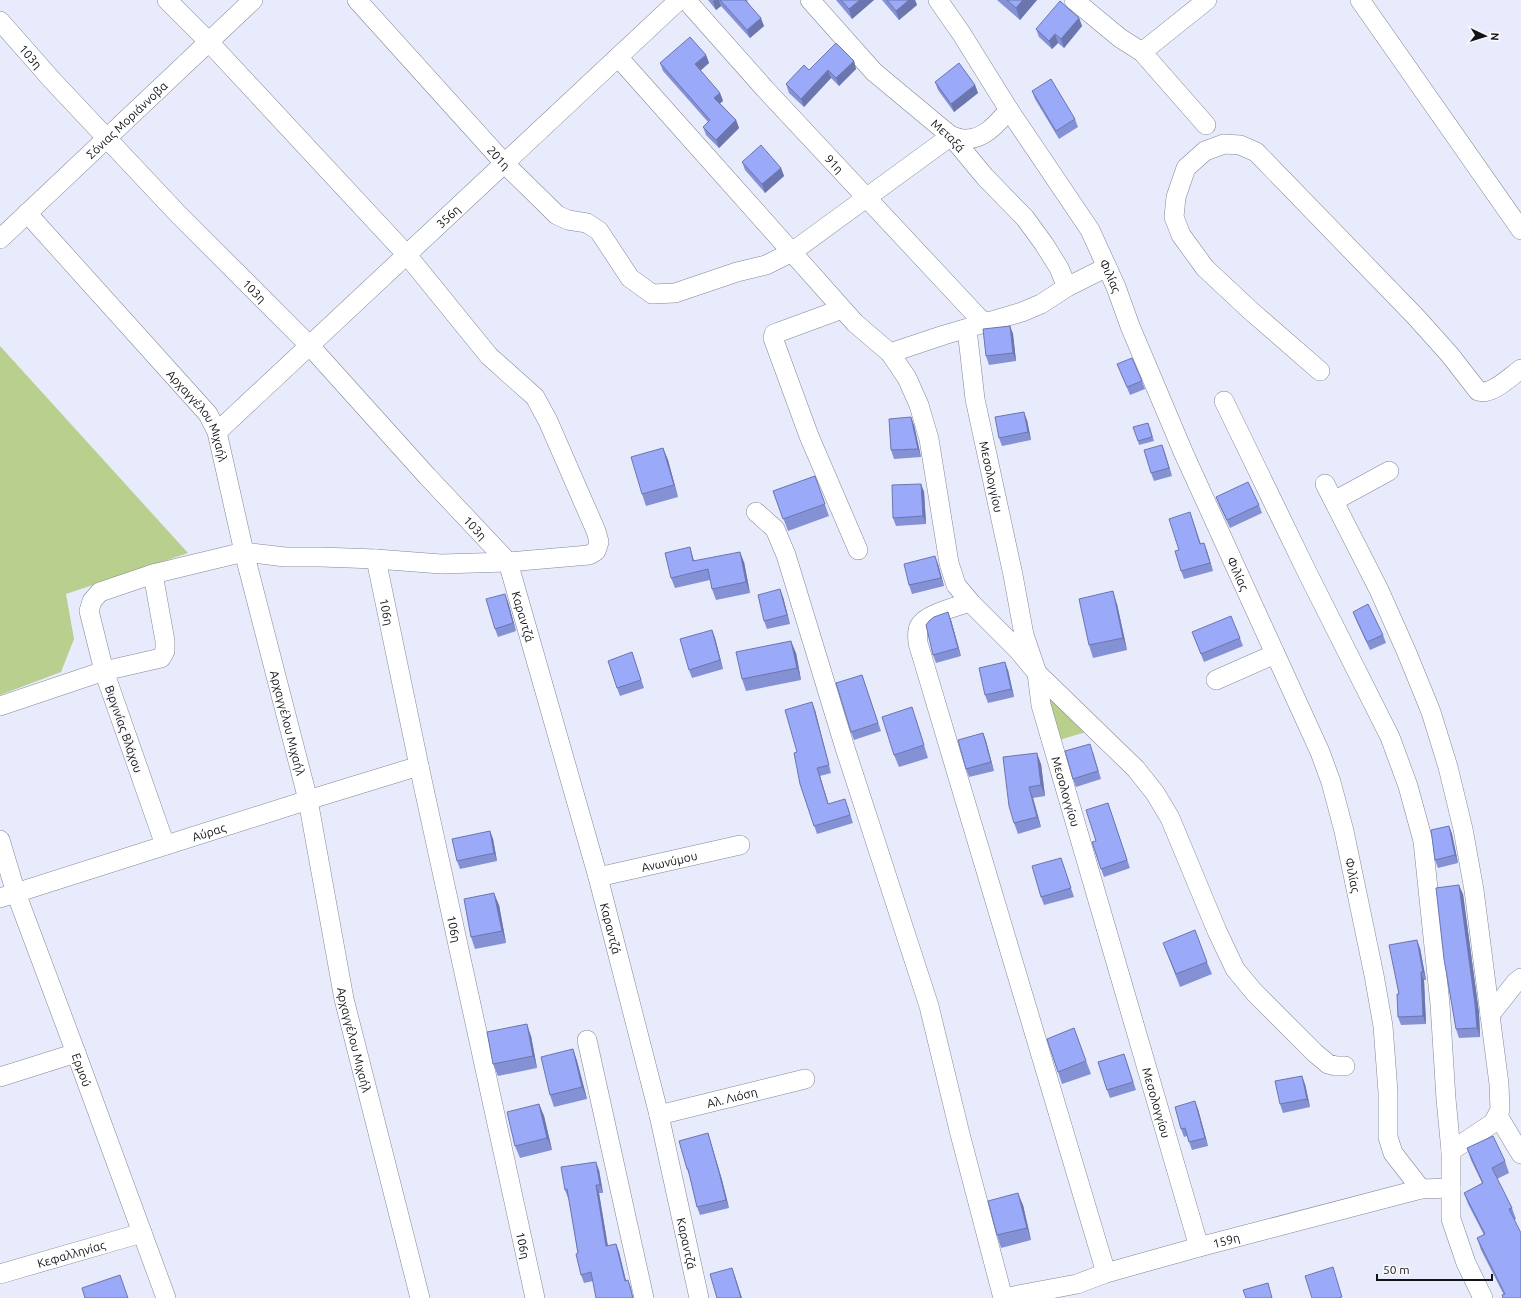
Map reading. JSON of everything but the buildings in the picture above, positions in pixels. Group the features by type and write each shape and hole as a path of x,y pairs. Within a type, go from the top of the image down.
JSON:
{"street":[{"path":"0,706 104,671 161,658 164,651 165,641 153,574 244,552 285,557 376,559 441,564 508,562 589,555 596,551 599,542 596,531 536,397 489,356 407,255 167,0"},
{"name":"Σόνιας Μοριάννοβα","path":"0,239 252,0"},
{"name":"201η","path":"358,0 504,164 557,215 568,220 587,223 600,231 630,278 652,294 675,293 766,264 792,252"},
{"name":"356η","path":"217,432 679,0"},
{"name":"91η","path":"686,0 765,89 978,317 986,323"},
{"name":"Μεταξά","path":"810,0 874,72 951,136 985,177 1025,218 1059,268 1067,287"},
{"name":"Φιλίας","path":"938,0 961,33 1009,110 1090,230 1116,287 1130,326 1184,454 1320,752 1332,782 1344,831 1374,974 1383,1026 1388,1092 1388,1137 1394,1153 1421,1189"},
{"path":"1074,0 1120,38 1142,52 1206,125"},
{"path":"1142,52 1207,0"},
{"path":"1360,0 1520,224"},
{"name":"103η","path":"0,21 52,80 178,214 310,346 432,482 508,562"},
{"path":"618,57 842,309 866,334 890,353 907,378 929,439 949,563 956,585 970,602 1018,650 1036,673 1136,769 1155,793 1170,818 1217,931 1235,969 1254,992 1315,1053 1328,1064 1345,1066"},
{"path":"792,252 951,136 966,140 981,135 991,129 1009,110"},
{"path":"1320,371 1251,311 1205,268 1181,235 1174,217 1176,197 1186,168 1205,151 1224,144 1240,145 1256,152 1415,316 1450,355 1478,392 1489,392 1521,369"},
{"name":"Αρχαγγέλου Μιχαήλ","path":"28,214 208,414 217,432 244,552 308,800 344,999 420,1298"},
{"path":"890,353 1022,312 1041,304 1067,287 1107,267"},
{"path":"842,309 774,334 773,338 809,436 858,550"},
{"name":"Μεσολογγίου","path":"967,329 976,406 1013,575 1024,635 1036,673 1041,705 1198,1247"},
{"path":"1224,401 1308,574 1390,737 1408,786 1423,841 1440,1004 1451,1151 1452,1219 1466,1263 1483,1298"},
{"path":"1389,470 1330,493 1379,590 1407,653 1431,712 1446,760 1463,829 1474,890 1490,1015 1499,1110 1519,1149"},
{"path":"756,512 775,529 786,555 843,741 929,1006 958,1126 1003,1298"},
{"name":"106η","path":"376,559 419,766 535,1298"},
{"name":"Καραντζά","path":"508,562 598,877 659,1115 699,1298"},
{"name":"Βιργινίας Βλάχου","path":"153,574 100,592 92,601 89,611 104,671 165,845"},
{"path":"970,602 936,614 923,621 918,629 918,644 1106,1273"},
{"path":"1216,680 1275,654"},
{"name":"Αύρας","path":"8,896 165,845 419,766"},
{"name":"Ερμού","path":"0,840 8,896 76,1053 166,1298"},
{"name":"Ανωνύμου","path":"598,877 740,844"},
{"path":"1490,1015 1516,982 1521,978"},
{"path":"587,1040 644,1298"},
{"path":"0,1077 76,1053"},
{"name":"Αλ. Λιόση","path":"659,1115 805,1079"},
{"path":"1451,1151 1493,1123 1499,1110"},
{"name":"159η","path":"1003,1298 1079,1291 1106,1273 1198,1247 1421,1189 1451,1188"},
{"name":"Κεφαλληνίας","path":"0,1274 142,1233"}],"green space":[{"path":"0,346 188,553 66,594 74,639 61,672 0,695"},
{"path":"1046,693 1086,732 1059,740"}]}
